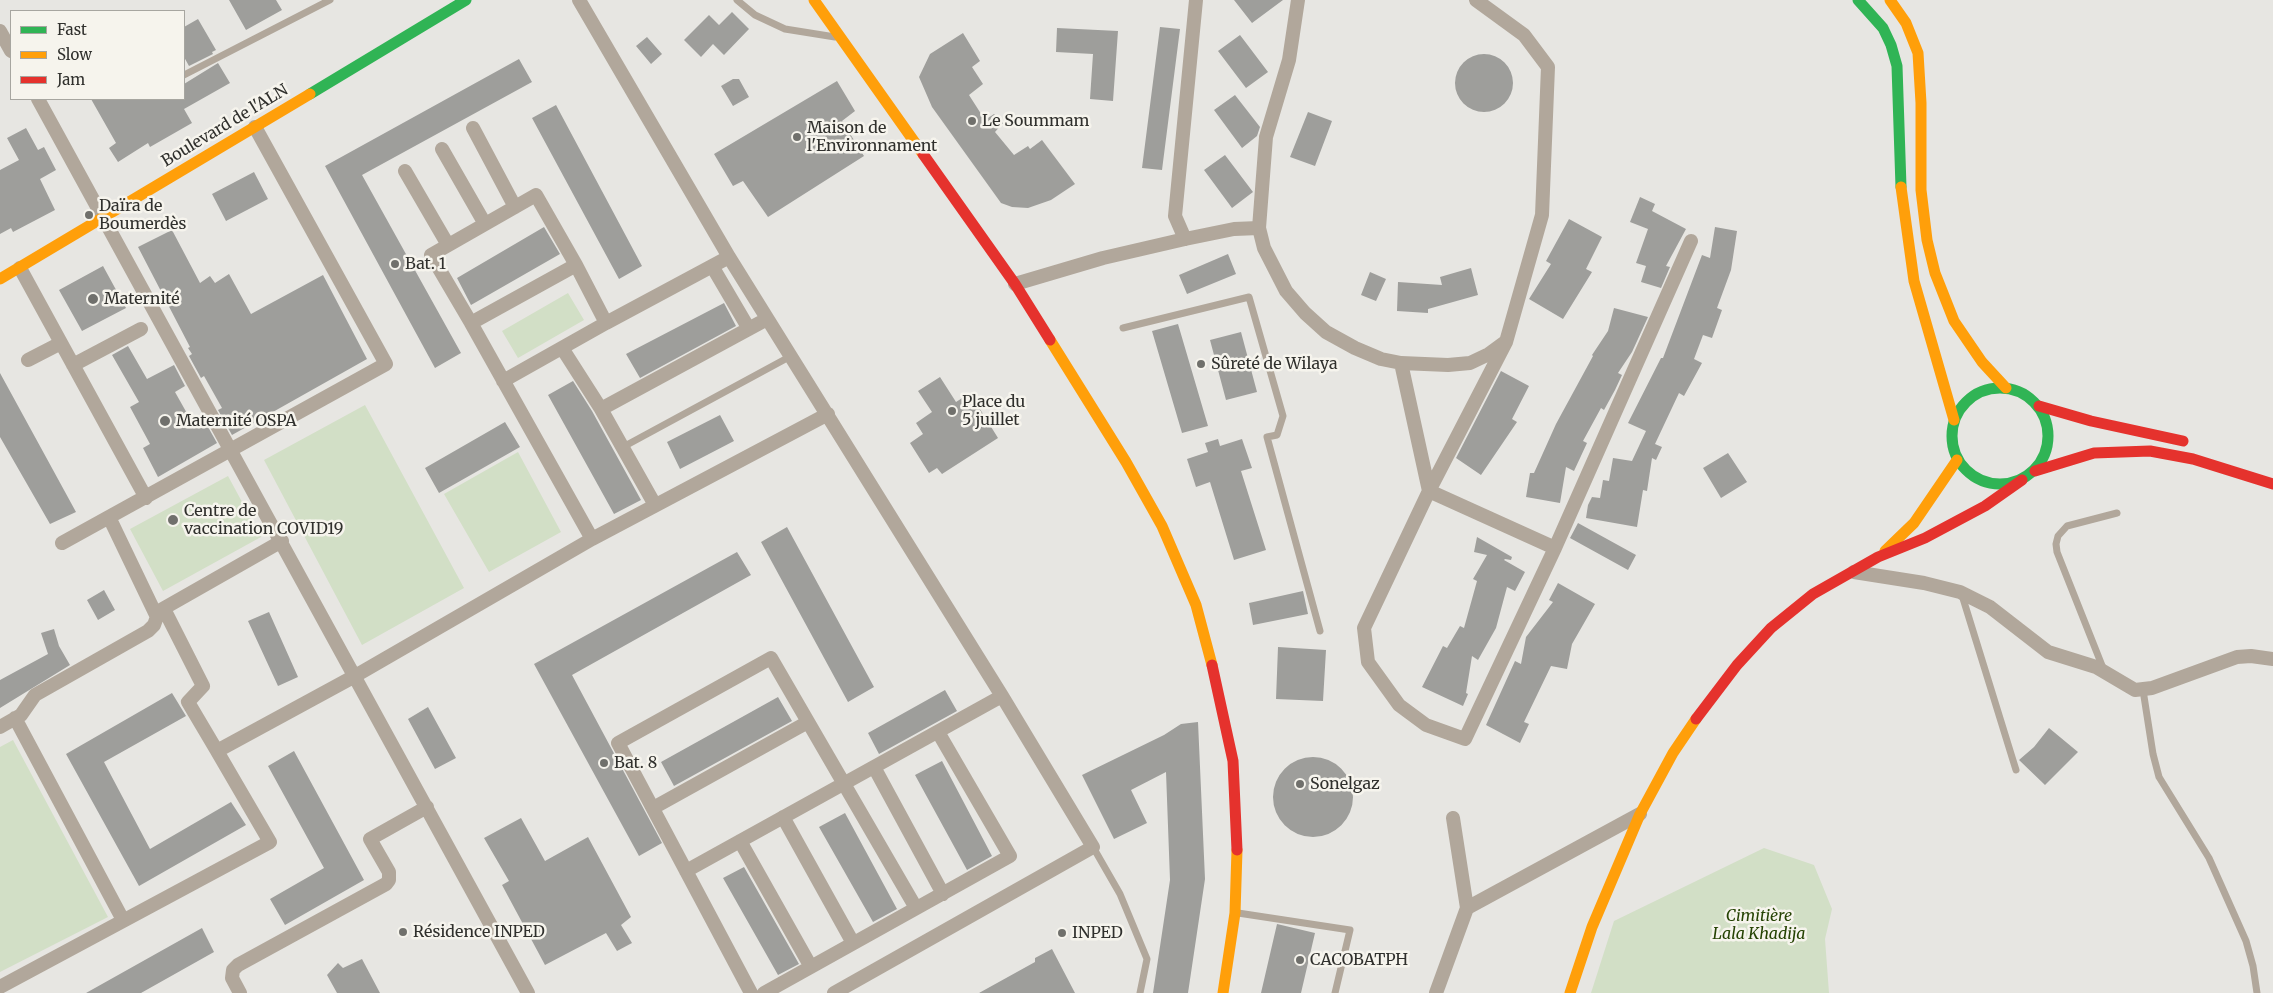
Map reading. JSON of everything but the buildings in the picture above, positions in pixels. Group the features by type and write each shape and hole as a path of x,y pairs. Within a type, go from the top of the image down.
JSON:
{"main road":[{"name":"Boulevard de l'ALN","path":"0,279 466,0"},
{"path":"814,0 1015,284 1126,462 1158,518 1196,605 1219,690 1233,761 1238,837 1235,913 1223,993"},
{"path":"1858,0 1883,28 1891,45 1897,66 1900,182 1904,228 1914,281 1954,420"},
{"path":"1890,0 1906,23 1918,53 1921,102 1922,190 1927,240 1935,273 1954,321 1982,362 2006,388"},
{"path":"2022,480 2007,484 1986,482 1966,472 1957,460 1952,447 1954,420 1962,406 1974,395 1989,389 2006,388 2030,397 2039,406 2046,418 2049,432 2046,453 2035,471"},
{"path":"2039,406 2092,421 2194,444"},
{"path":"1570,993 1592,927 1640,814 1673,753 1706,705 1737,665 1771,628 1813,594 1878,557 1925,538 1985,506 2035,471 2094,453 2150,450 2193,459 2273,484"},
{"path":"1878,557 1914,523 1937,492 1957,460"}],"street":[{"path":"579,0 729,257 1002,696 1093,847 834,993"},
{"path":"1185,239 1175,216 1196,0"},
{"path":"1298,0 1290,60 1266,137 1259,228 1264,248 1286,291 1305,313 1326,332 1355,348 1381,359 1401,363 1448,365 1470,363 1489,354 1506,342"},
{"path":"1476,0 1524,35 1548,67 1542,215 1506,342 1429,491 1364,628 1368,662 1399,704 1426,725 1464,738 1555,548 1691,241"},
{"path":"0,30 10,49"},
{"path":"39,100 104,216 528,993"},
{"path":"62,543 386,364 255,127"},
{"path":"473,128 515,207"},
{"path":"442,149 485,224"},
{"path":"405,171 448,245"},
{"path":"592,540 431,254 536,195 576,265 606,323"},
{"path":"1015,284 1103,258 1185,239 1234,229 1259,228"},
{"path":"503,381 729,257"},
{"path":"471,323 576,265"},
{"path":"712,266 749,329"},
{"path":"20,268 146,498"},
{"path":"601,409 767,319"},
{"path":"73,365 141,329"},
{"path":"28,360 61,343"},
{"path":"562,348 601,409 655,505"},
{"path":"1401,363 1429,491"},
{"path":"217,751 355,676 655,505 828,414"},
{"path":"1429,491 1555,548"},
{"path":"0,987 270,842 188,702 204,686 160,613 109,517"},
{"path":"0,727 21,715 34,695 148,631 154,625 160,613 282,541"},
{"path":"1854,572 1924,583 1960,592 1990,607 2048,652 2104,671 2127,687 2143,690 2237,657 2257,656 2273,659"},
{"path":"751,993 618,744 771,658 916,908"},
{"path":"686,870 1002,696"},
{"path":"15,718 123,920"},
{"path":"652,808 808,722"},
{"path":"764,993 1010,856 938,732"},
{"path":"874,767 942,894"},
{"path":"240,993 232,978 233,970 238,965 386,884 390,880 389,872 370,839 427,806"},
{"path":"1466,908 1640,814"},
{"path":"783,817 853,943"},
{"path":"1436,993 1466,908 1453,818"},
{"path":"740,841 811,967"}],"lane":[{"path":"185,74 330,0"},
{"path":"736,0 755,15 786,28 840,38"},
{"path":"1123,328 1249,297 1283,416 1277,435 1267,437 1320,630"},
{"path":"623,447 791,356"},
{"path":"2104,671 2057,552 2056,544 2058,536 2067,526 2117,513"},
{"path":"1960,592 2016,770"},
{"path":"2143,690 2152,754 2160,777 2217,875 2246,941 2253,966 2257,993"},
{"path":"1093,847 1120,894 1147,958 1140,993"},
{"path":"1235,913 1350,930 1335,993"}],"green space":[{"path":"568,293 584,320 518,358 502,331"},
{"path":"365,405 464,588 362,645 264,460"},
{"path":"518,452 561,532 489,572 444,494"},
{"path":"228,476 261,537 163,591 130,529"},
{"path":"13,740 108,917 0,972 0,747"},
{"name":"Cimitière Lala Khadija","path":"1764,848 1814,865 1832,909 1825,939 1829,993 1591,993 1614,921"}],"traffic: fast":[{"path":"310,94 466,0"},
{"path":"1858,0 1883,28 1891,45 1897,66 1901,187"},
{"path":"1991,388 2009,388 2027,396 2040,409 2048,427 2048,436 2045,455 2027,476 2009,484 1991,484 1973,476 1960,463 1952,445 1952,427 1960,409 1973,396 1991,388"}],"traffic: slow":[{"path":"814,0 923,154"},
{"path":"1890,0 1906,23 1918,53 1921,103 1921,190 1927,240 1935,273 1954,321 1982,362 2006,388"},
{"path":"0,279 310,94"},
{"path":"1901,187 1914,281 1954,420"},
{"path":"1050,340 1126,462 1162,526 1196,605 1212,665"},
{"path":"1885,551 1914,523 1957,460"},
{"path":"1570,993 1592,927 1640,814 1673,753 1696,719"},
{"path":"1223,993 1235,913 1237,850"}],"traffic: jam":[{"path":"923,154 1015,284 1050,340"},
{"path":"2039,406 2091,421 2183,441"},
{"path":"2035,471 2094,453 2150,451 2193,459 2273,484"},
{"path":"1696,719 1737,665 1771,628 1813,594 1878,557 1925,538 1985,506 2022,480"},
{"path":"1212,665 1233,761 1237,850"}],"place":[{"name":"Le Soummam","path":"972,121"},
{"name":"Maison de l'Environnament","path":"797,137"},
{"name":"Daïra de Boumerdès","path":"89,215"},
{"name":"Bat. 1","path":"395,264"},
{"name":"Maternité","path":"93,299"},
{"name":"Sûreté de Wilaya","path":"1201,364"},
{"name":"Place du 5 juillet","path":"952,411"},
{"name":"Maternité OSPA","path":"165,421"},
{"name":"Centre de vaccination COVID19","path":"173,520"},
{"name":"Bat. 8","path":"604,763"},
{"name":"Sonelgaz","path":"1300,784"},
{"name":"Résidence INPED","path":"403,932"},
{"name":"INPED","path":"1062,933"},
{"name":"CACOBATPH","path":"1300,960"}]}
